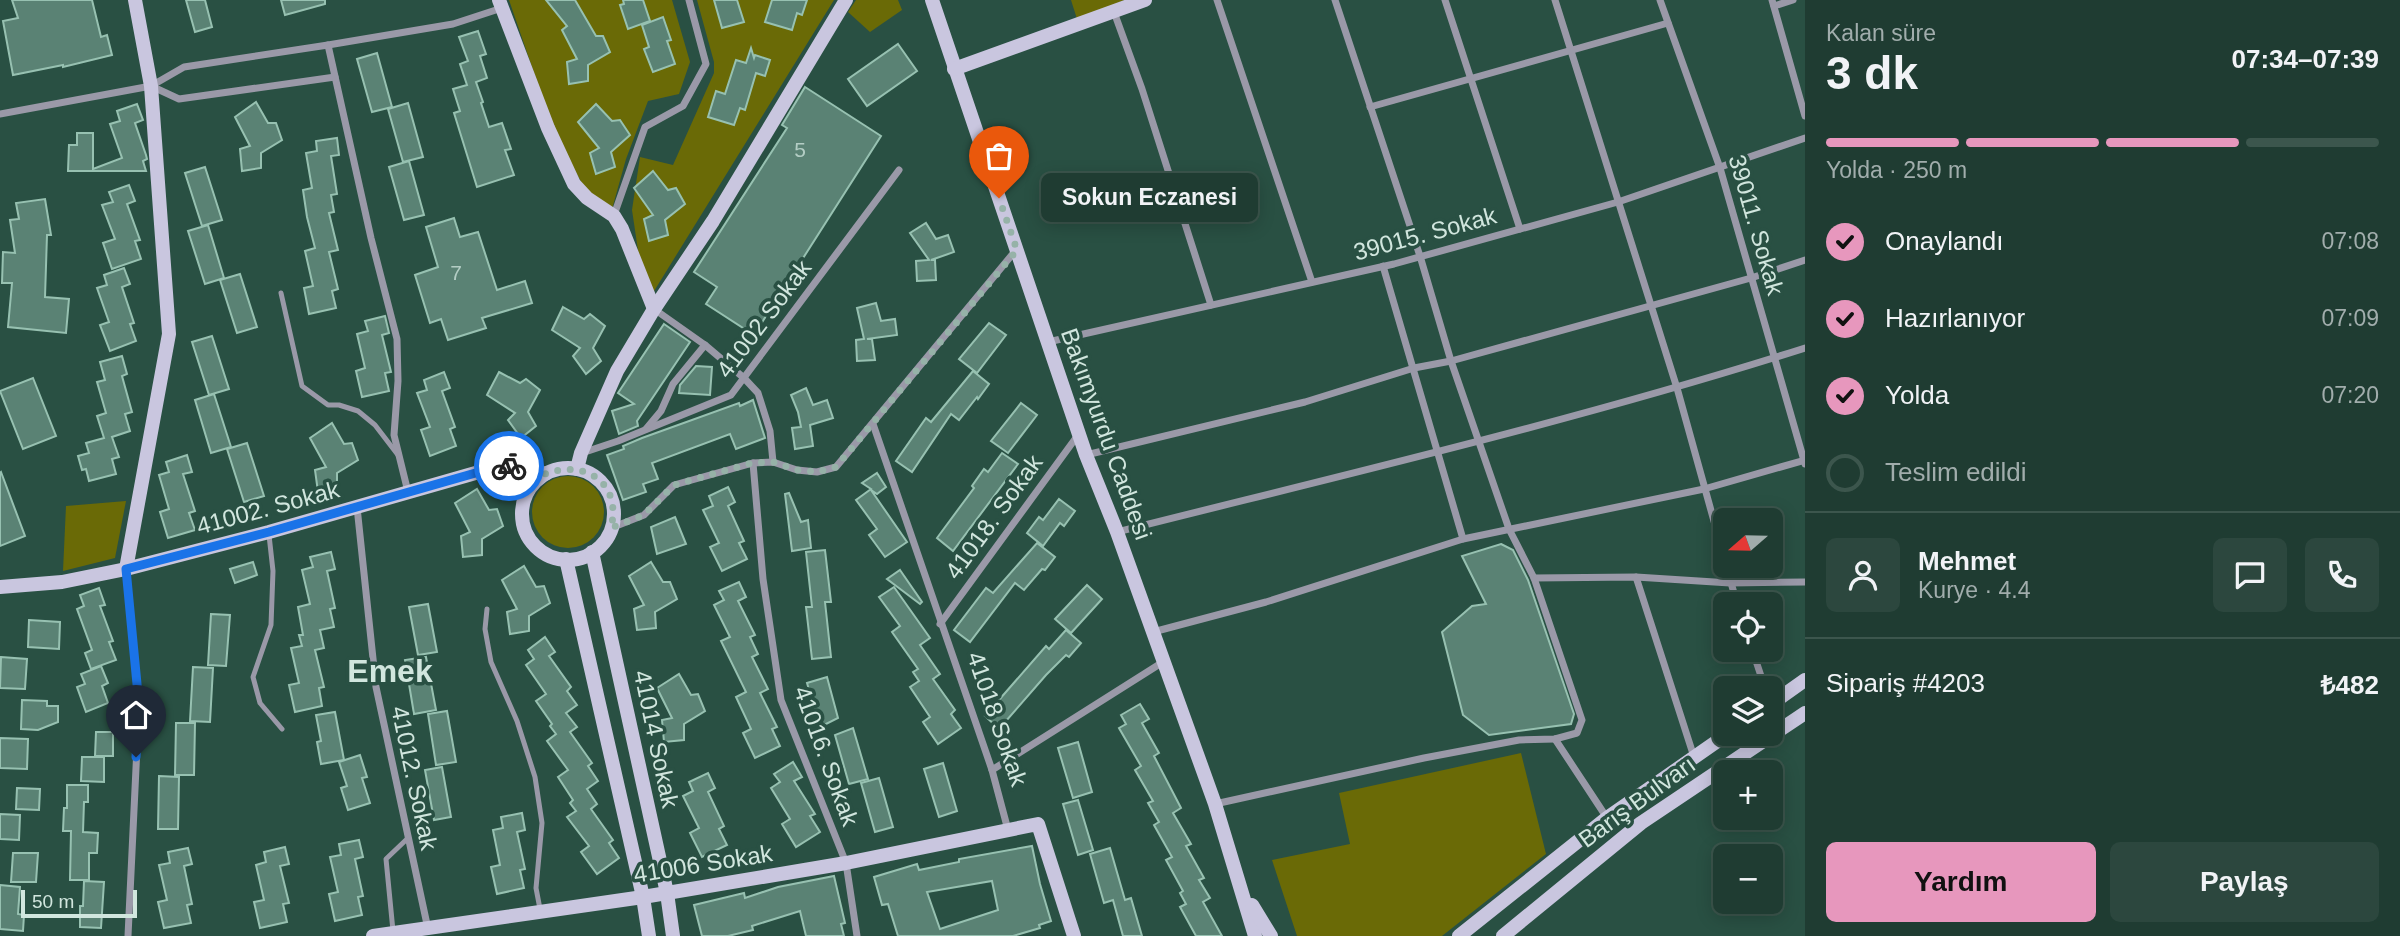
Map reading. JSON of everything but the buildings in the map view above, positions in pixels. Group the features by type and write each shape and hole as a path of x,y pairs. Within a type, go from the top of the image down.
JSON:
{"street":[{"path":"128,936 139,705 126,569 169,334 151,86 135,0"},
{"path":"614,216 645,127 683,106 706,64 689,0"},
{"path":"578,469 581,453 617,372 654,309 713,221 846,0"},
{"name":"Bakımyurdu Caddesi","path":"932,0 1086,455 1215,804 1255,936"},
{"path":"954,69 1145,0"},
{"path":"1217,0 1312,282"},
{"path":"1215,804 1519,740 1555,739 1577,733 1582,720 1535,578 1509,529 1451,361 1420,256 1335,0"},
{"path":"1445,0 1520,229"},
{"path":"1555,0 1677,388 1733,592"},
{"name":"39011. Sokak","path":"1660,0 1720,167 1805,461"},
{"path":"1793,0 1773,3 1805,116"},
{"path":"0,114 151,86 184,67 453,24 500,4 548,128 574,184 587,198 614,216 622,229 654,309 705,345 758,393 770,431 773,462"},
{"path":"1114,12 1142,89 1211,305"},
{"path":"1370,107 1668,23"},
{"path":"328,45 371,238 397,339 398,381 394,435 408,493"},
{"path":"151,86 179,99 335,77"},
{"name":"39015. Sokak","path":"1048,342 1383,266 1618,202 1805,138"},
{"name":"41002 Sokak","path":"581,453 731,396 899,170"},
{"path":"611,528 644,515 674,485 752,463 773,462 797,470 817,472 836,467 1017,250"},
{"path":"1086,455 1306,402 1414,368 1451,361 1751,278 1805,260"},
{"path":"1383,266 1463,539"},
{"path":"646,430 661,411 673,384 705,345"},
{"path":"1116,532 1480,441 1677,388 1805,348"},
{"name":"41018 Sokak","path":"873,425 992,770 1008,830"},
{"name":"41018. Sokak","path":"940,624 1079,434"},
{"path":"1153,632 1266,602 1463,539 1704,489 1805,461"},
{"name":"41016. Sokak","path":"752,463 763,579 781,700 846,863 857,936"},
{"name":"41002. Sokak","path":"0,587 62,582 126,569 269,532 500,466 526,467 545,474"},
{"path":"560,468 578,469 589,472 602,482 612,499 614,515 611,528 602,546 584,557 566,559 549,556 535,547 527,534 522,519 524,497 533,484 545,474 560,468"},
{"name":"41012. Sokak","path":"357,507 376,687 428,930"},
{"name":"41014 Sokak","path":"592,552 667,894 673,936"},
{"name":"41014 Sokak","path":"566,559 643,897 649,936"},
{"path":"1535,578 1636,577 1730,583 1805,582"},
{"path":"1636,577 1695,758"},
{"path":"992,770 1163,662"},
{"path":"1783,696 1805,680"},
{"name":"Barış Bulvarı","path":"1503,936 1641,823 1805,713"},
{"path":"1555,739 1607,818"},
{"name":"Barış Bulvarı","path":"1459,936 1607,818 1713,745"},
{"name":"41006 Sokak","path":"373,936 667,894 846,863 1038,824 1074,936"},
{"name":"Bakımyurdu Caddesi","path":"1238,883 1271,936"}],"lane":[{"path":"281,293 302,386 328,405 340,405 358,411 375,425 400,458"},
{"path":"269,532 273,571 271,625 253,677 260,704 282,729"},
{"path":"487,609 485,629 491,662 517,721 535,777 542,823 536,888 541,912"},
{"path":"393,935 386,859 407,839"}],"shaded area":[{"path":"509,0 672,0 690,62 679,94 648,101 626,159 612,209 586,191 554,131"},
{"path":"697,0 834,0 651,296 639,257 632,210 640,157 673,165 714,73 714,62"},
{"path":"856,0 898,0 902,10 870,32 848,12"},
{"path":"1071,0 1125,0 1077,19"},
{"path":"568,476 582,479 594,486 601,498 604,512 601,526 594,538 582,545 568,548 554,545 542,538 535,526 532,512 535,498 542,486 554,479"},
{"path":"126,501 115,558 63,571 66,506"},
{"path":"1521,753 1546,854 1442,936 1297,936 1272,860 1350,844 1339,793"}],"way so far":[{"path":"509,466 526,467 545,474 560,468 589,472 602,482 612,499 614,515 611,528 644,515 674,485 752,463 773,462 797,470 817,472 836,467 1017,250 999,198"}],"place":[{"name":"Sokun Eczanesi","path":"999,198"}],"district":[{"name":"Emek","path":"390,671"}],"route":[{"path":"136,757 139,705 126,569 269,532 500,466 509,466"}]}
